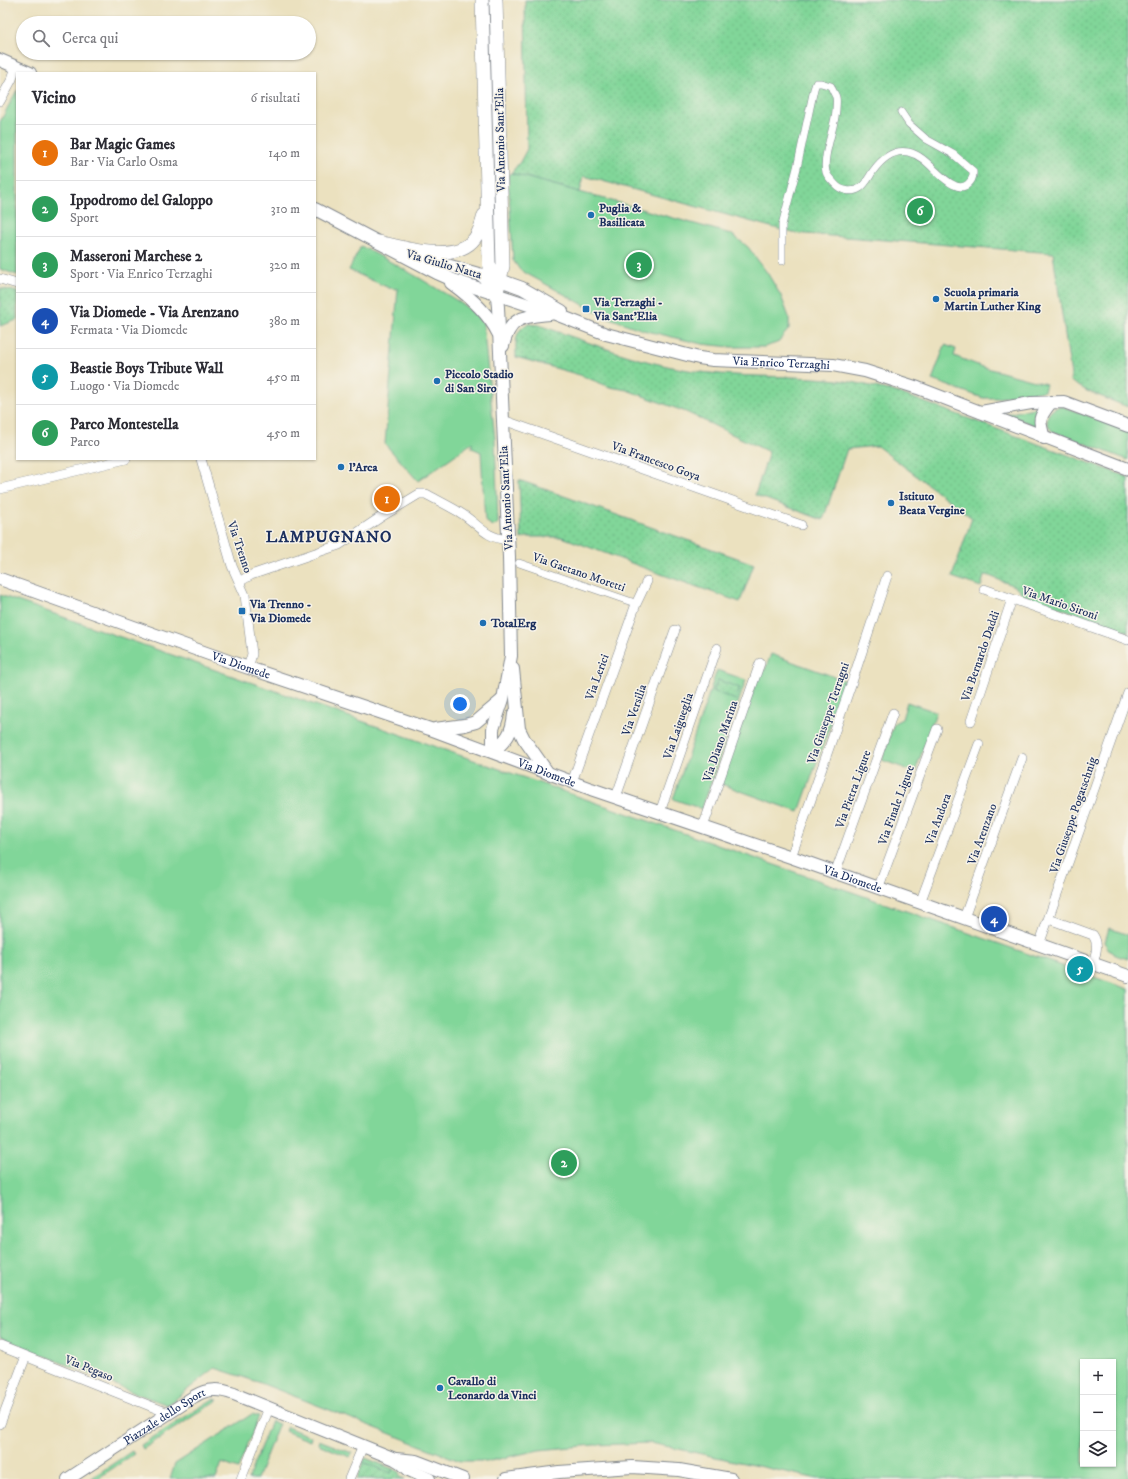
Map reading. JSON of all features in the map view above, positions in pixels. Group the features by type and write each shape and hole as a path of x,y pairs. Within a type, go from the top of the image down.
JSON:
{"main road":[{"name":"Via Antonio Sant'Elia","path":"482,0 489,263 492,278"},
{"name":"Via Antonio Sant'Elia","path":"492,278 503,258 496,0"},
{"path":"378,242 437,253 452,252 468,246 476,238 480,230 484,215 487,189"}],"street":[{"path":"0,60 28,72"},
{"path":"0,101 12,79 16,67"},
{"path":"782,261 782,225 797,168 816,83 830,86 836,98 836,119 825,163 826,173 835,185 844,190 859,188 888,156 896,152 915,154 948,182 956,186 962,187 967,185 971,180 974,176 973,171 952,154 926,138 909,124 901,112"},
{"name":"Via Giulio Natta","path":"316,210 395,250 436,273 455,286 479,307 494,325 499,335"},
{"name":"Via Giulio Natta","path":"395,250 492,278"},
{"name":"Via Giulio Natta","path":"436,273 452,280 498,295"},
{"name":"Via Enrico Terzaghi","path":"492,278 513,284 598,331 626,340 713,360 833,365 865,371 887,377 981,412 1044,438 1128,469"},
{"name":"Via Antonio Sant'Elia","path":"492,278 498,295"},
{"name":"Via Antonio Sant'Elia","path":"492,278 498,295 511,656 503,699 493,729 493,752"},
{"path":"0,279 16,284"},
{"path":"498,295 513,284"},
{"name":"Via Enrico Terzaghi","path":"498,295 580,322"},
{"name":"Via Enrico Terzaghi","path":"500,362 507,332 511,326 524,318 553,313"},
{"path":"1044,438 1040,424 1041,415 1051,402"},
{"path":"981,412 1032,403 1064,402 1128,426"},
{"name":"Via Francesco Goya","path":"503,420 801,525"},
{"path":"0,489 122,460"},
{"name":"Via Trenno","path":"200,460 232,566 245,595 252,654 248,668"},
{"path":"239,582 251,575 339,545 419,494 426,494 461,513 486,534 498,539 508,540"},
{"name":"Via Gaetano Moretti","path":"519,563 632,602"},
{"name":"Via Giuseppe Terragni","path":"791,857 887,576"},
{"name":"Via Diomede","path":"0,579 248,668 430,729 572,782 791,857 835,874 1128,976"},
{"name":"Via Lerici","path":"572,782 636,604 647,581"},
{"name":"Via Mario Sironi","path":"984,589 1128,640"},
{"name":"Via Bernardo Daddi","path":"971,721 1012,600"},
{"name":"Via Versilia","path":"616,797 675,630"},
{"name":"Via Laigueglia","path":"660,812 718,648"},
{"path":"511,656 520,729 524,739 548,773"},
{"name":"Via Diano Marina","path":"703,827 760,663"},
{"name":"Via Giuseppe Pogatschnig","path":"1040,945 1128,693"},
{"path":"430,729 465,725 476,722 503,699"},
{"path":"493,752 509,736 514,720 516,700"},
{"name":"Via Pietra Ligure","path":"835,874 893,713"},
{"name":"Via Finale Ligure","path":"878,888 937,729"},
{"name":"Via Andora","path":"920,903 979,744"},
{"name":"Via Arenzano","path":"964,918 1022,758"},
{"path":"1050,919 1093,935 1096,942 1097,951 1094,963"},
{"name":"Via Pegaso","path":"0,1346 168,1413"},
{"path":"0,1424 26,1356"},
{"name":"Piazzale dello Sport","path":"68,1479 199,1393 212,1390 229,1392 394,1458 412,1472 429,1479"},
{"path":"241,1479 269,1408"},
{"path":"349,1479 363,1446"},
{"name":"Piazzale dello Sport","path":"394,1458 416,1460 462,1479"},
{"path":"506,1479 594,1469 642,1467 679,1470 731,1479"},
{"path":"530,1479 544,1474"}],"green space":[{"path":"525,0 1128,0 1128,407 1087,391 1070,381 1071,375 1053,253 793,233 584,176 580,192 511,173 520,162 527,149"},
{"path":"16,92 16,275 0,269 0,122"},
{"path":"511,173 731,234 748,247 768,274 781,296 789,317 789,329 777,343 764,347 731,347 702,344 643,330 604,316 520,270 513,260 508,175"},
{"name":"Piccolo Stadio di San Siro","path":"361,246 457,301 474,313 483,323 495,439 498,523 496,525 493,526 485,521 481,452 472,448 472,443 418,481 385,444 398,289 389,288 349,270"},
{"path":"0,288 16,292 16,320 0,326"},
{"path":"528,324 539,325 631,357 688,370 705,373 828,379 873,386 899,393 1128,477 1128,632 1024,595 1014,586 987,575 984,576 981,587 952,577 972,518 877,446 847,449 823,520 755,495 769,452 686,412 627,390 610,387 580,375 516,357 516,342 518,333"},
{"path":"945,345 956,349 954,356 983,367 1046,384 1044,391 998,398 983,398 932,380"},
{"path":"1061,406 1128,430 1128,460 1052,431 1049,427 1047,419 1048,416 1052,410"},
{"path":"1037,407 1039,408 1035,426 1007,414"},
{"path":"519,480 754,564 740,602 562,537 527,537 521,539"},
{"path":"0,595 1128,989 1128,1479 818,1479 651,1443 594,1445 539,1450 490,1461 460,1461 258,1382 215,1368 168,1405 132,1392 0,1337"},
{"path":"771,654 846,681 799,812 721,784 761,669 765,670"},
{"path":"717,670 746,680 702,809 673,799"},
{"path":"718,680 740,688 736,700 713,691"},
{"path":"907,702 936,712 915,772 882,760 894,723 902,719"},
{"path":"1109,928 1128,935 1128,959 1116,955 1109,950 1105,942"},
{"path":"213,1399 218,1400 143,1449 141,1445"},
{"path":"252,1414 259,1416 238,1469 222,1463 216,1479 170,1479 175,1464"},
{"path":"271,1421 279,1424 257,1479 248,1479"},
{"path":"287,1427 311,1437 310,1441 285,1431"},
{"path":"319,1440 352,1453 350,1457 318,1444"},
{"path":"132,1451 134,1454 97,1479 90,1479"},
{"path":"365,1458 393,1469 391,1473 363,1462"},
{"path":"363,1462 391,1473 393,1469 400,1472 399,1476 405,1479 357,1479"}],"place":[{"name":"Parco Montestella","path":"920,211"},
{"name":"Puglia & Basilicata","path":"591,215"},
{"name":"Masseroni Marchese 2","path":"639,265"},
{"name":"Scuola primaria Martin Luther King","path":"936,299"},
{"name":"Via Terzaghi - Via Sant'Elia","path":"586,309"},
{"name":"Piccolo Stadio di San Siro","path":"437,381"},
{"name":"l'Arca","path":"341,467"},
{"name":"Bar Magic Games","path":"387,499"},
{"name":"Istituto Beata Vergine","path":"891,503"},
{"name":"Via Trenno - Via Diomede","path":"242,611"},
{"name":"TotalErg","path":"483,623"},
{"name":"Via Diomede - Via Arenzano","path":"994,919"},
{"name":"Beastie Boys Tribute Wall","path":"1080,969"},
{"name":"Ippodromo del Galoppo","path":"564,1163"},
{"name":"Cavallo di Leonardo da Vinci","path":"440,1388"}],"district":[{"name":"LAMPUGNANO","path":"329,536"}]}
